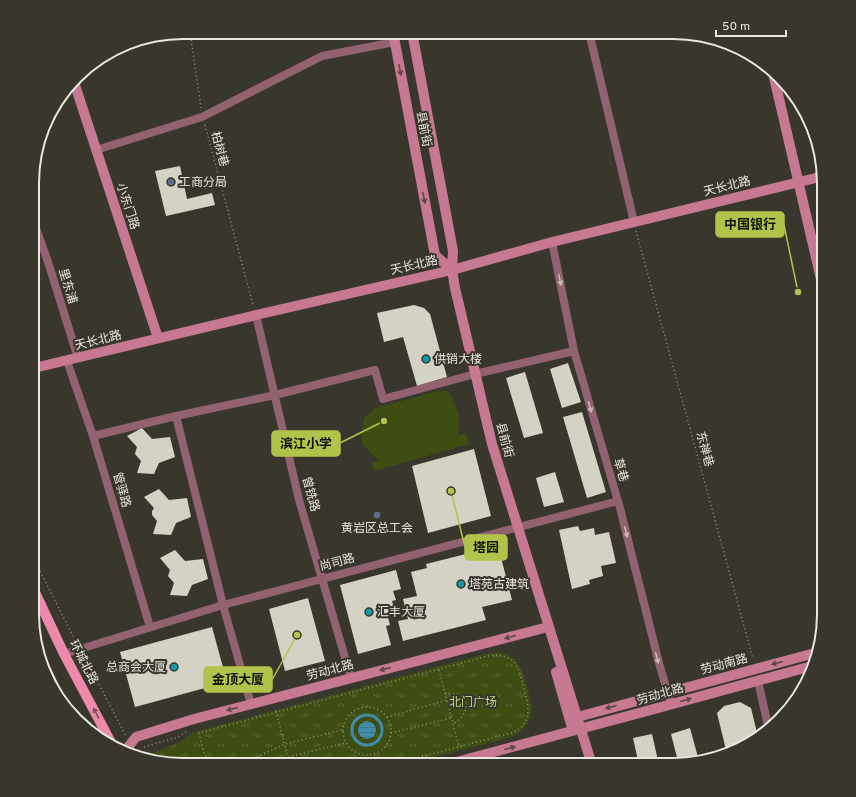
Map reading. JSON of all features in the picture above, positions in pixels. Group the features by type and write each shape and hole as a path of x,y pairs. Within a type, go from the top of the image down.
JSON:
{"main road":[{"name":"环城北路","path":"39,602 64,654 108,737"}],"street":[{"path":"96,150 202,117 322,56 386,39"},
{"name":"县前街","path":"394,39 435,255 452,270"},
{"name":"县前街","path":"413,39 452,251 452,270 492,444 544,614 545,628 573,718 577,730 586,745 590,758"},
{"path":"591,39 634,222"},
{"path":"775,81 817,262"},
{"name":"小东门路","path":"76,87 158,338"},
{"name":"天长北路","path":"39,367 256,314 452,270 552,242 817,178"},
{"name":"里东浦","path":"39,236 78,358"},
{"name":"草巷","path":"552,242 574,351 618,502 671,704"},
{"name":"曾铣路","path":"256,314 299,500 351,678"},
{"path":"93,436 176,416 275,396 375,370 383,399 476,374 574,351"},
{"name":"管驿路","path":"67,361 93,436 150,627"},
{"path":"176,416 223,605 252,704"},
{"name":"尚司路","path":"64,654 223,605 517,527 618,502"},
{"name":"劳动北路","path":"129,747 136,737 194,719 545,628"},
{"name":"劳动南路","path":"573,718 811,654"},
{"name":"劳动北路","path":"471,758 807,667"},
{"path":"758,680 767,723"}],"path":[{"name":"柏树巷","path":"191,39 202,117 256,314"},
{"name":"东禅巷","path":"634,222 755,669"},
{"path":"205,758 199,733 276,711 488,656 500,655 514,663 520,675 528,712 525,722 521,728 511,733 417,758"},
{"path":"439,669 459,747"},
{"path":"445,693 458,694 465,702 465,714 453,724"},
{"path":"387,717 447,700"},
{"path":"368,706 382,711 387,717 390,724 391,734 389,741 378,753 369,755 361,754 353,751 346,743 342,730 344,722 353,710 368,706"},
{"path":"276,711 288,758 346,743"},
{"path":"391,734 452,718"},
{"path":"255,758 285,744 342,730"}],"green space":[{"path":"438,391 448,391 454,402 459,418 460,424 457,436 466,433 469,444 374,471 371,463 379,460 370,453 362,443 361,432 365,417 376,408"},
{"name":"北门广场","path":"500,652 512,657 522,670 527,687 531,703 531,716 525,727 511,737 431,758 173,758 150,754 178,743 194,732 489,653"}],"water":[{"path":"367,721 373,724 376,730 373,736 367,739 361,736 358,730 361,724"}],"building":[{"name":"工商分局","path":"180,166 187,199 212,193 215,205 166,216 155,171"},
{"name":"供销大楼","path":"414,305 424,308 430,314 447,377 417,386 403,337 384,342 377,313"},
{"path":"568,363 581,402 562,408 550,369"},
{"path":"525,372 543,433 524,438 506,378"},
{"path":"582,412 606,492 587,498 563,417"},
{"path":"142,428 152,439 170,437 175,457 159,463 154,474 137,473 141,461 135,454 137,447 127,436"},
{"path":"474,449 491,516 428,533 412,466"},
{"path":"555,472 564,502 544,507 536,478"},
{"path":"159,489 169,500 187,498 191,517 176,523 171,535 153,534 157,521 152,515 154,508 144,497"},
{"path":"578,526 580,531 594,528 595,535 609,532 616,563 601,566 603,576 589,580 590,584 572,589 559,530"},
{"name":"塔苑古建筑","path":"498,546 512,600 482,607 486,620 403,641 398,621 408,619 403,599 417,596 411,572 427,568 426,564"},
{"path":"175,550 185,561 203,559 208,579 192,585 187,596 170,595 174,583 168,576 170,570 160,558"},
{"name":"汇丰大厦","path":"396,570 401,589 393,591 396,600 392,601 395,611 387,613 390,625 386,626 391,645 358,654 340,585"},
{"path":"308,598 325,661 285,671 269,609"},
{"name":"总商会大厦","path":"212,627 227,682 135,707 120,652"},
{"path":"740,702 751,708 757,731 745,739 725,748 717,713 724,706"},
{"path":"690,728 698,756 677,758 671,734"},
{"path":"652,734 657,758 637,758 633,738"}],"waterway":[{"path":"367,715 378,719 382,730 378,741 367,745 356,741 352,730 356,719 367,715"}],"place":[{"name":"工商分局","path":"171,182"},
{"name":"中国银行","path":"798,292"},
{"name":"供销大楼","path":"426,359"},
{"name":"滨江小学","path":"384,421"},
{"name":"塔园","path":"451,491"},
{"name":"黄岩区总工会","path":"377,515"},
{"name":"塔苑古建筑","path":"461,584"},
{"name":"汇丰大厦","path":"369,612"},
{"name":"金顶大厦","path":"297,635"},
{"name":"总商会大厦","path":"174,667"}]}
